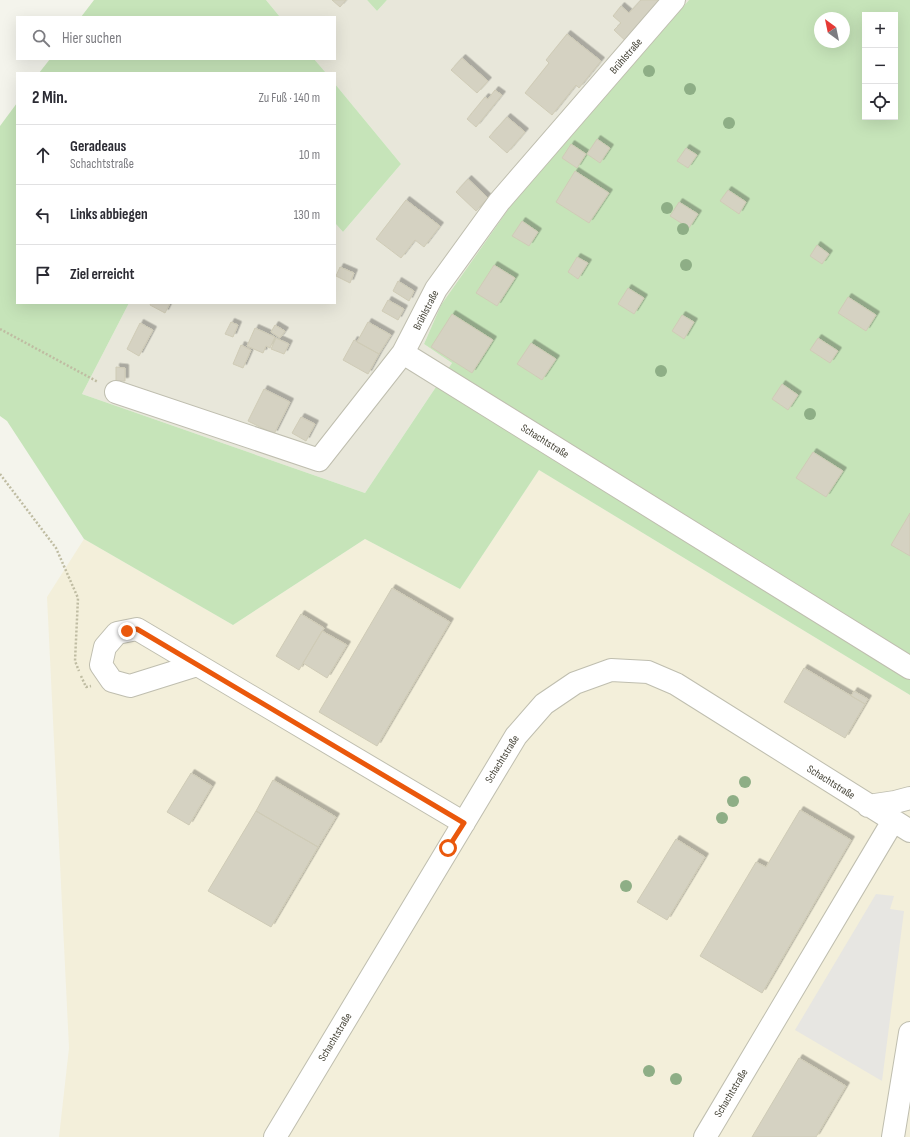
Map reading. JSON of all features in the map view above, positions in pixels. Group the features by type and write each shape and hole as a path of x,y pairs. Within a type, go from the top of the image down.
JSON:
{"street":[{"name":"Brühlstraße","path":"116,392 319,460 404,353 436,289 499,202 674,0"},
{"name":"Schachtstraße","path":"404,353 910,668"},
{"path":"197,665 130,686 112,681 101,666 105,646 117,633 137,629 464,823"},
{"name":"Schachtstraße","path":"275,1137 516,736 544,704 575,683 611,670 648,672 676,684 901,826 705,1137"},
{"path":"868,806 910,798"},
{"path":"893,1137 910,1033"}],"path":[{"path":"0,329 116,392"},
{"path":"0,474 56,548 78,598 75,661 86,687 112,681"}],"shaded area":[{"path":"266,0 367,0 377,11 387,0 689,0 512,204 441,305 424,344 452,363 365,493 82,394 128,304 336,304 336,224 343,232 401,164 336,85 336,72 325,72 315,60 336,60 336,16 279,16"},
{"path":"539,470 910,695 910,1137 59,1137 69,1048 47,597 84,539 233,625 365,539 460,589"},
{"path":"876,894 894,896 890,909 904,911 882,1081 795,1030"}],"green space":[{"path":"94,0 266,0 279,16 82,16"},
{"path":"367,0 387,0 377,11"},
{"path":"689,0 910,0 910,695 539,470 460,589 365,539 233,625 84,539 7,421 0,416 0,126 16,104 16,304 128,304 82,394 365,493 452,363 424,344 441,305 512,204"},
{"path":"49,60 315,60 325,72 40,72"},
{"path":"336,85 401,164 343,232 336,224"}],"building":[{"path":"332,0 346,0 340,7"},
{"path":"641,0 667,0 631,46 614,30 621,23 613,16 621,6 629,13"},
{"path":"567,34 601,61 579,88 576,85 552,115 525,93 549,63 546,60"},
{"path":"462,58 488,81 477,93 451,70"},
{"path":"495,90 502,95 476,127 467,119 485,97 488,99"},
{"path":"507,117 525,132 507,153 489,137"},
{"path":"597,139 610,148 600,163 587,154"},
{"path":"571,144 586,154 577,168 562,158"},
{"path":"686,148 697,155 688,168 677,161"},
{"path":"575,171 609,193 589,223 556,202"},
{"path":"468,179 488,198 476,211 456,192"},
{"path":"728,190 746,202 739,214 720,201"},
{"path":"406,200 440,226 424,247 415,240 401,258 376,239"},
{"path":"679,202 698,214 689,228 670,216"},
{"path":"522,221 538,232 529,246 512,236"},
{"path":"817,245 829,254 822,264 810,256"},
{"path":"577,257 588,263 578,279 568,272"},
{"path":"494,265 515,278 497,306 476,293"},
{"path":"340,267 354,273 350,283 336,276"},
{"path":"398,281 414,291 409,301 393,291"},
{"path":"628,288 644,298 634,314 618,304"},
{"path":"848,297 876,315 866,331 838,313"},
{"path":"388,300 404,309 398,320 382,311"},
{"path":"150,304 170,304 165,313"},
{"path":"452,314 493,340 472,373 431,347"},
{"path":"682,315 694,322 684,339 672,331"},
{"path":"231,322 238,325 233,337 225,334"},
{"path":"368,322 391,335 379,354 357,342"},
{"path":"140,323 153,330 139,356 127,349"},
{"path":"275,325 285,331 280,338 271,332"},
{"path":"255,328 275,337 270,348 266,346 263,353 247,346"},
{"path":"276,338 289,344 284,354 271,349"},
{"path":"818,338 838,351 830,363 810,350"},
{"path":"354,340 379,354 368,374 343,360"},
{"path":"531,343 556,359 542,380 517,364"},
{"path":"241,345 251,350 243,368 233,364"},
{"path":"116,367 125,368 125,381 116,381"},
{"path":"782,384 798,395 788,410 772,399"},
{"path":"264,389 290,402 274,434 248,421"},
{"path":"301,417 315,424 306,441 292,433"},
{"path":"813,452 843,471 826,497 796,478"},
{"path":"910,513 910,556 891,545"},
{"path":"392,588 450,622 377,746 319,712"},
{"path":"301,614 324,628 299,670 276,656"},
{"path":"322,631 347,645 327,678 303,663"},
{"path":"804,668 865,704 845,738 784,702"},
{"path":"854,691 868,699 865,704 851,696"},
{"path":"191,773 212,786 189,825 167,812"},
{"path":"273,780 336,817 318,847 256,811"},
{"path":"800,810 851,840 762,993 700,956 756,862 766,867"},
{"path":"256,811 318,847 271,927 208,891"},
{"path":"676,839 705,857 667,920 637,902"},
{"path":"799,1058 846,1086 816,1137 752,1137"}],"route":[{"path":"127,631 137,629 464,823 448,848"}]}
